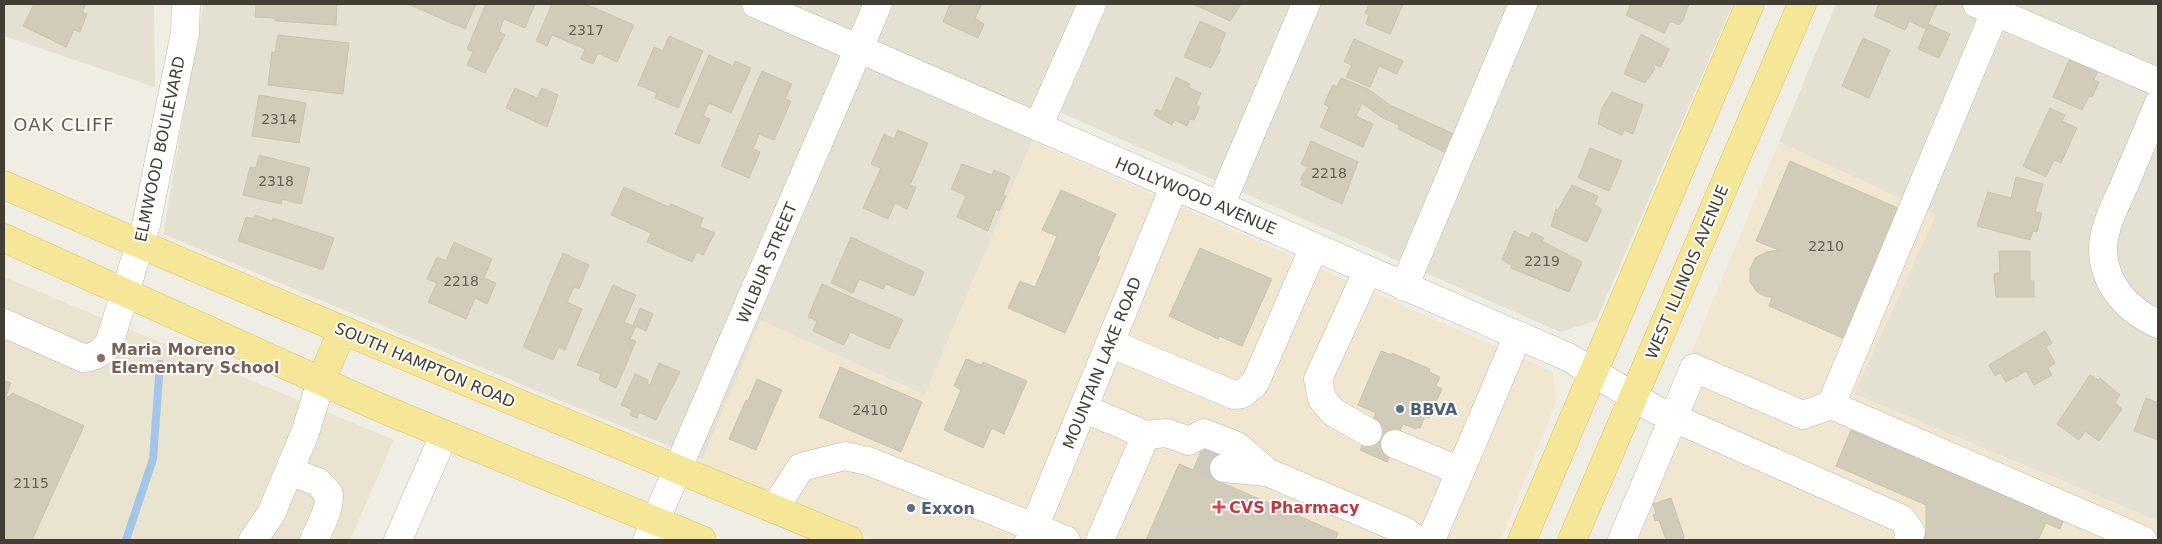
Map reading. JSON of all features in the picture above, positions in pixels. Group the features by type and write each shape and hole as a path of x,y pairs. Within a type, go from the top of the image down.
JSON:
{"main road":[{"path":"1522,540 1750,4"},
{"name":"WEST ILLINOIS AVENUE","path":"1572,540 1802,4"},
{"name":"SOUTH HAMPTON ROAD","path":"4,185 342,331 850,540"},
{"path":"4,238 444,435 651,531 702,540"},
{"path":"321,381 342,331"}],"street":[{"name":"ELMWOOD BOULEVARD","path":"4,323 83,358 91,358 109,344 140,245 169,118 184,33 186,4"},
{"name":"HOLLYWOOD AVENUE","path":"756,4 1568,357 1656,410 1902,519 1911,532 1908,540"},
{"name":"WILBUR STREET","path":"651,531 878,4"},
{"path":"1038,127 1092,4"},
{"path":"1220,206 1306,4"},
{"path":"1404,287 1523,4"},
{"path":"1831,405 1986,8 2158,82"},
{"path":"2158,104 2111,215 2103,247 2108,277 2121,299 2149,320 2158,324"},
{"name":"MOUNTAIN LAKE ROAD","path":"1032,534 1174,187"},
{"path":"1110,343 1234,396 1242,394 1255,382 1314,247"},
{"path":"1368,270 1318,379 1322,399 1333,412 1368,432"},
{"path":"1431,540 1518,335"},
{"path":"1622,540 1694,368 1804,414 1831,405 2143,540"},
{"path":"253,540 272,514 305,433 321,381"},
{"path":"1083,408 1146,435 1166,433 1194,450 1204,433 1237,446 1267,472 1380,531 1405,531 1416,540"},
{"path":"398,540 444,435"},
{"path":"1100,540 1146,435"},
{"path":"1395,444 1460,471"},
{"path":"774,509 801,467 845,456 868,461 1032,534 1066,540"},
{"path":"1224,468 1267,472"},
{"path":"289,472 318,482 329,494 324,518 314,540"},
{"path":"2153,540 2158,535"}],"shaded area":[{"path":"4,4 154,4 155,87 4,36"},
{"path":"203,4 1733,4 1596,321 1560,332 1057,111 1032,141 925,395 761,321 702,460 163,234"},
{"path":"1836,4 2158,4 2158,521 1854,394 1935,215 1779,142"},
{"path":"1032,141 1553,372 1556,402 1501,540 873,540 711,472 702,460 761,320 925,395"},
{"path":"1779,142 1936,215 1854,394 2158,521 2158,540 1613,540"},
{"name":"Maria Moreno Elementary School","path":"4,277 394,440 350,540 4,540"}],"building":[{"path":"34,4 86,4 82,12 87,14 80,32 74,30 66,47 23,26"},
{"path":"256,4 337,4 336,25 275,21 275,18 255,17"},
{"path":"408,4 476,4 465,29"},
{"path":"486,4 535,4 525,28 504,19 499,32 505,35 485,73 467,65 473,52 467,49"},
{"path":"552,4 585,4 634,25 617,62 598,53 593,64 581,59 585,49 552,35 547,46 536,41"},
{"path":"950,4 982,4 975,18 984,24 978,38 943,22"},
{"path":"1193,4 1241,4 1230,21"},
{"path":"1369,4 1403,4 1390,34 1366,24 1369,15 1365,13"},
{"path":"1631,4 1689,4 1679,25 1670,21 1664,33 1626,15"},
{"path":"1879,4 1937,4 1928,24 1950,34 1939,58 1918,49 1926,29 1909,21 1905,30 1874,16"},
{"path":"1200,21 1226,33 1219,48 1221,49 1211,68 1184,57"},
{"path":"1641,34 1669,49 1661,67 1653,64 1655,69 1645,83 1624,74"},
{"path":"278,35 349,43 343,94 268,85 272,52 275,53"},
{"path":"669,36 703,51 678,108 655,98 657,93 638,85 654,47 663,51"},
{"path":"1863,38 1890,50 1869,98 1842,86"},
{"path":"1354,39 1403,61 1397,74 1379,66 1370,87 1346,77 1352,65 1344,62"},
{"path":"709,55 733,66 735,61 751,68 731,113 709,103 703,116 710,119 699,144 675,134"},
{"path":"2071,56 2099,68 2094,80 2099,82 2092,97 2089,96 2082,110 2053,97"},
{"path":"762,71 792,84 785,99 791,101 774,140 759,134 753,149 760,152 749,178 721,166"},
{"path":"1176,77 1190,84 1188,87 1201,93 1196,105 1200,107 1194,120 1190,119 1187,126 1174,120 1172,125 1154,115 1156,109 1161,112"},
{"path":"1341,78 1368,89 1390,105 1456,135 1448,154 1398,129 1399,125 1383,118 1362,103 1356,116 1373,124 1363,147 1320,127 1329,107 1324,104 1333,85 1337,87"},
{"path":"515,88 537,98 542,88 558,95 547,127 506,108"},
{"path":"1612,92 1643,105 1633,134 1624,130 1622,135 1598,124 1602,108"},
{"path":"259,95 306,103 299,143 252,136"},
{"path":"2050,108 2065,115 2062,121 2077,128 2061,163 2054,160 2046,177 2023,166"},
{"path":"898,130 928,143 910,185 916,187 907,209 895,203 888,219 863,208 881,168 871,164 884,134 894,139"},
{"path":"1311,141 1358,162 1342,204 1301,185 1303,181 1300,179 1308,167 1301,164"},
{"path":"1590,148 1622,161 1609,191 1578,178"},
{"path":"259,155 310,168 301,204 282,199 281,204 243,195 250,167 256,168"},
{"path":"1790,161 1900,209 1845,339 1769,306 1772,297 1767,297 1757,292 1750,282 1750,270 1755,258 1766,252 1779,250 1756,241"},
{"path":"962,164 992,175 994,170 1010,177 1003,194 1006,196 999,211 996,209 988,231 957,217 966,196 951,189"},
{"path":"2016,177 2043,184 2035,212 2042,213 2037,232 2033,231 2030,240 1977,226 1988,192 2011,198"},
{"path":"1572,185 1598,196 1594,205 1602,209 1587,242 1551,226 1556,209 1558,210"},
{"path":"624,187 669,207 671,204 703,218 700,227 715,233 703,255 697,252 692,262 647,242 651,233 611,215"},
{"path":"1061,190 1116,214 1097,256 1100,257 1065,333 1008,308 1020,281 1035,287 1057,236 1042,230"},
{"path":"255,215 272,221 273,218 334,238 323,270 238,241 246,217 254,219"},
{"path":"1514,231 1529,238 1532,232 1544,238 1542,241 1582,262 1569,292 1511,268 1512,265 1502,260"},
{"path":"851,237 924,272 914,296 886,284 883,289 859,279 853,293 831,283"},
{"path":"454,242 492,259 484,278 496,283 487,304 475,298 466,319 428,302 437,283 427,279 437,257 446,261"},
{"path":"1200,248 1272,279 1242,346 1219,336 1218,339 1169,316"},
{"path":"1999,251 2030,251 2030,281 2034,281 2034,297 1996,297 1994,278 1995,273 2000,273"},
{"path":"563,253 589,265 579,289 574,287 567,302 582,309 565,350 559,347 553,360 523,347"},
{"path":"822,284 903,320 889,349 850,332 844,345 813,331 817,321 808,317"},
{"path":"613,285 636,295 624,323 633,326 640,308 653,314 646,331 636,326 630,339 636,341 616,388 599,380 601,374 577,365"},
{"path":"2045,331 2052,343 2046,347 2055,363 2048,368 2052,375 2034,385 2026,371 2006,382 2000,373 1995,376 1989,365"},
{"name":"BBVA","path":"1381,351 1392,355 1392,353 1430,369 1429,372 1440,377 1436,386 1442,389 1429,418 1425,416 1420,428 1417,427 1416,429 1403,424 1387,462 1360,450 1376,413 1358,405"},
{"path":"966,359 982,365 983,362 1027,381 1004,434 992,428 983,448 944,430 961,390 954,386"},
{"path":"659,363 680,372 656,420 639,412 637,418 630,415 632,410 621,405 635,374 648,380 647,384 650,385"},
{"path":"840,367 922,402 901,452 819,417"},
{"path":"2090,375 2098,380 2100,378 2120,395 2115,403 2122,409 2099,441 2085,431 2079,440 2057,424"},
{"path":"757,379 782,390 756,450 729,439"},
{"path":"4,380 11,383 6,396 9,397 12,393 84,426 32,540 4,540"},
{"path":"2146,398 2158,403 2158,440 2134,431"},
{"path":"1851,430 1860,434 1862,430 2064,518 2060,529 2046,523 2038,540 1924,540 1926,534 1926,505 1836,466"},
{"name":"CVS Pharmacy","path":"1204,444 1230,456 1218,481 1338,533 1335,540 1146,540 1179,464 1193,470"},
{"path":"1671,498 1684,536 1683,540 1666,540 1659,520 1655,521 1653,515 1656,514 1653,504"}],"waterway":[{"path":"126,540 153,459 160,364"}],"tunnel":[{"path":"1198,458 1224,468"}],"place":[{"name":"Maria Moreno Elementary School","path":"101,358"},
{"name":"BBVA","path":"1400,409"},
{"name":"CVS Pharmacy","path":"1219,507"},
{"name":"Exxon","path":"911,508"}],"district":[{"name":"OAK CLIFF","path":"64,124"}]}
